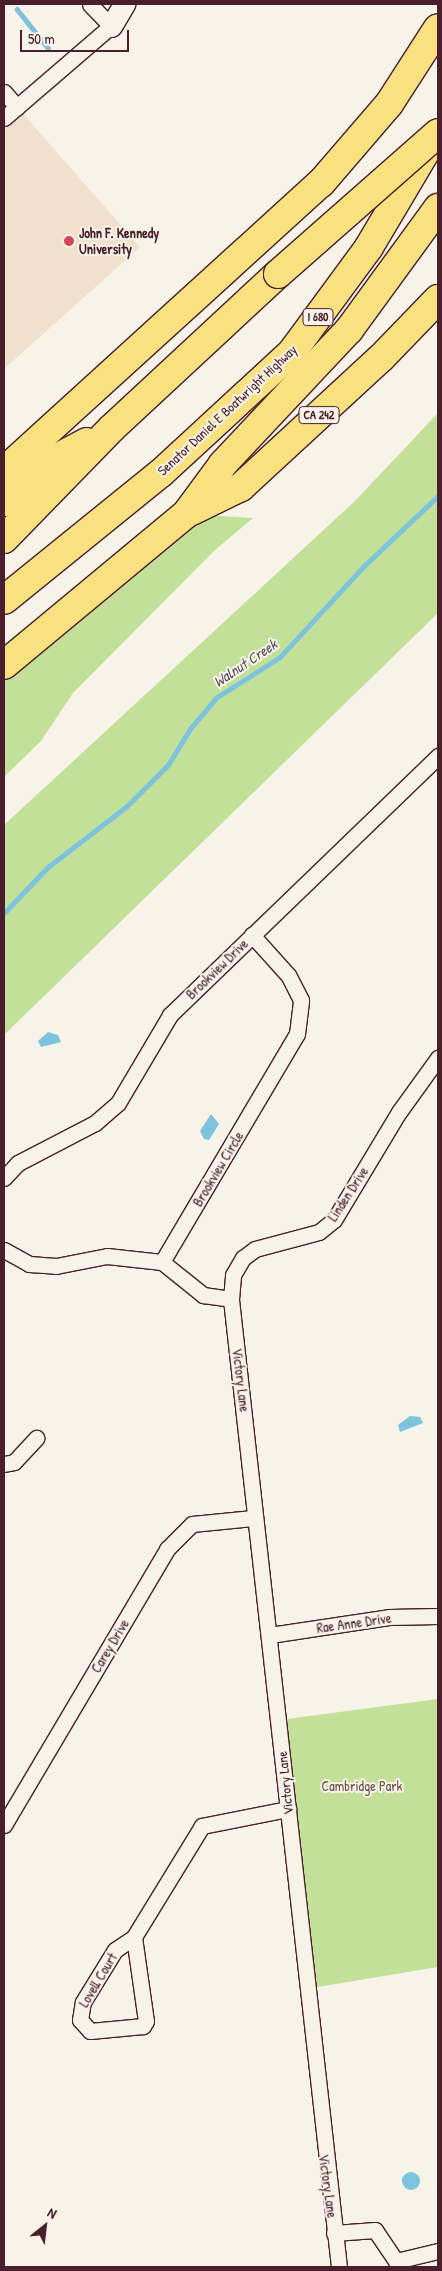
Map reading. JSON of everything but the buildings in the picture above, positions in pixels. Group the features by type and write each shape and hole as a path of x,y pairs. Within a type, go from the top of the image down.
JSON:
{"highway":[{"path":"4,471 321,183 390,104 438,28"},
{"path":"4,539 112,428 278,274 438,132"},
{"name":"Senator Daniel E Boatwright Highway","path":"4,600 161,473 292,352 369,247 438,132"},
{"name":"Senator Daniel E Boatwright Highway","path":"4,665 186,514 223,464 349,330 438,208"},
{"name":"CA 242","path":"186,514 242,486 438,299"},
{"path":"4,502 53,460 112,428"}],"street":[{"path":"90,4 111,26"},
{"path":"4,118 111,26 124,4"},
{"path":"4,92 17,107"},
{"name":"Brookview Drive","path":"4,1178 18,1163 95,1123 118,1103 170,1015 438,756"},
{"name":"Brookview Circle","path":"162,1262 297,1034 301,1000 288,975 252,935"},
{"name":"Linden Drive","path":"231,1299 233,1275 255,1249 319,1232 334,1220 435,1067"},
{"path":"4,1250 29,1264 56,1266 106,1256 162,1262 203,1295 231,1299"},
{"name":"Victory Lane","path":"231,1299 253,1518 270,1635 339,2267"},
{"path":"4,1464 14,1462 36,1438"},
{"name":"Carey Drive","path":"4,1826 167,1548 192,1524 253,1518"},
{"name":"Rae Anne Drive","path":"270,1635 389,1617 438,1616"},
{"name":"Lovell Court","path":"134,1937 146,2021 143,2026 90,2031 80,2020 83,2002 115,1950 134,1937 202,1826 288,1810"},
{"path":"334,2233 375,2230 396,2261 438,2251"}],"shaded area":[{"name":"John F. Kennedy University","path":"17,107 140,247 4,369 4,118"}],"green space":[{"path":"438,413 438,613 4,1035 4,825 355,501"},
{"path":"186,514 253,518 215,550 73,693 41,741 4,777 4,665"},
{"name":"Cambridge Park","path":"438,1699 438,1967 306,1989 279,1720"}],"water":[{"path":"48,1032 58,1035 61,1042 41,1047 38,1041"},
{"path":"211,1114 219,1124 209,1140 204,1139 200,1131"},
{"path":"410,1416 420,1417 423,1423 400,1432 398,1425"},
{"path":"407,2172 415,2172 420,2177 418,2188 407,2190 402,2185 402,2177"}],"waterway":[{"path":"17,9 48,48"},
{"name":"Walnut Creek","path":"4,913 48,867 126,807 168,765 190,729 216,698 280,657 364,566 438,496"}],"place":[{"name":"John F. Kennedy University","path":"69,241"}]}
